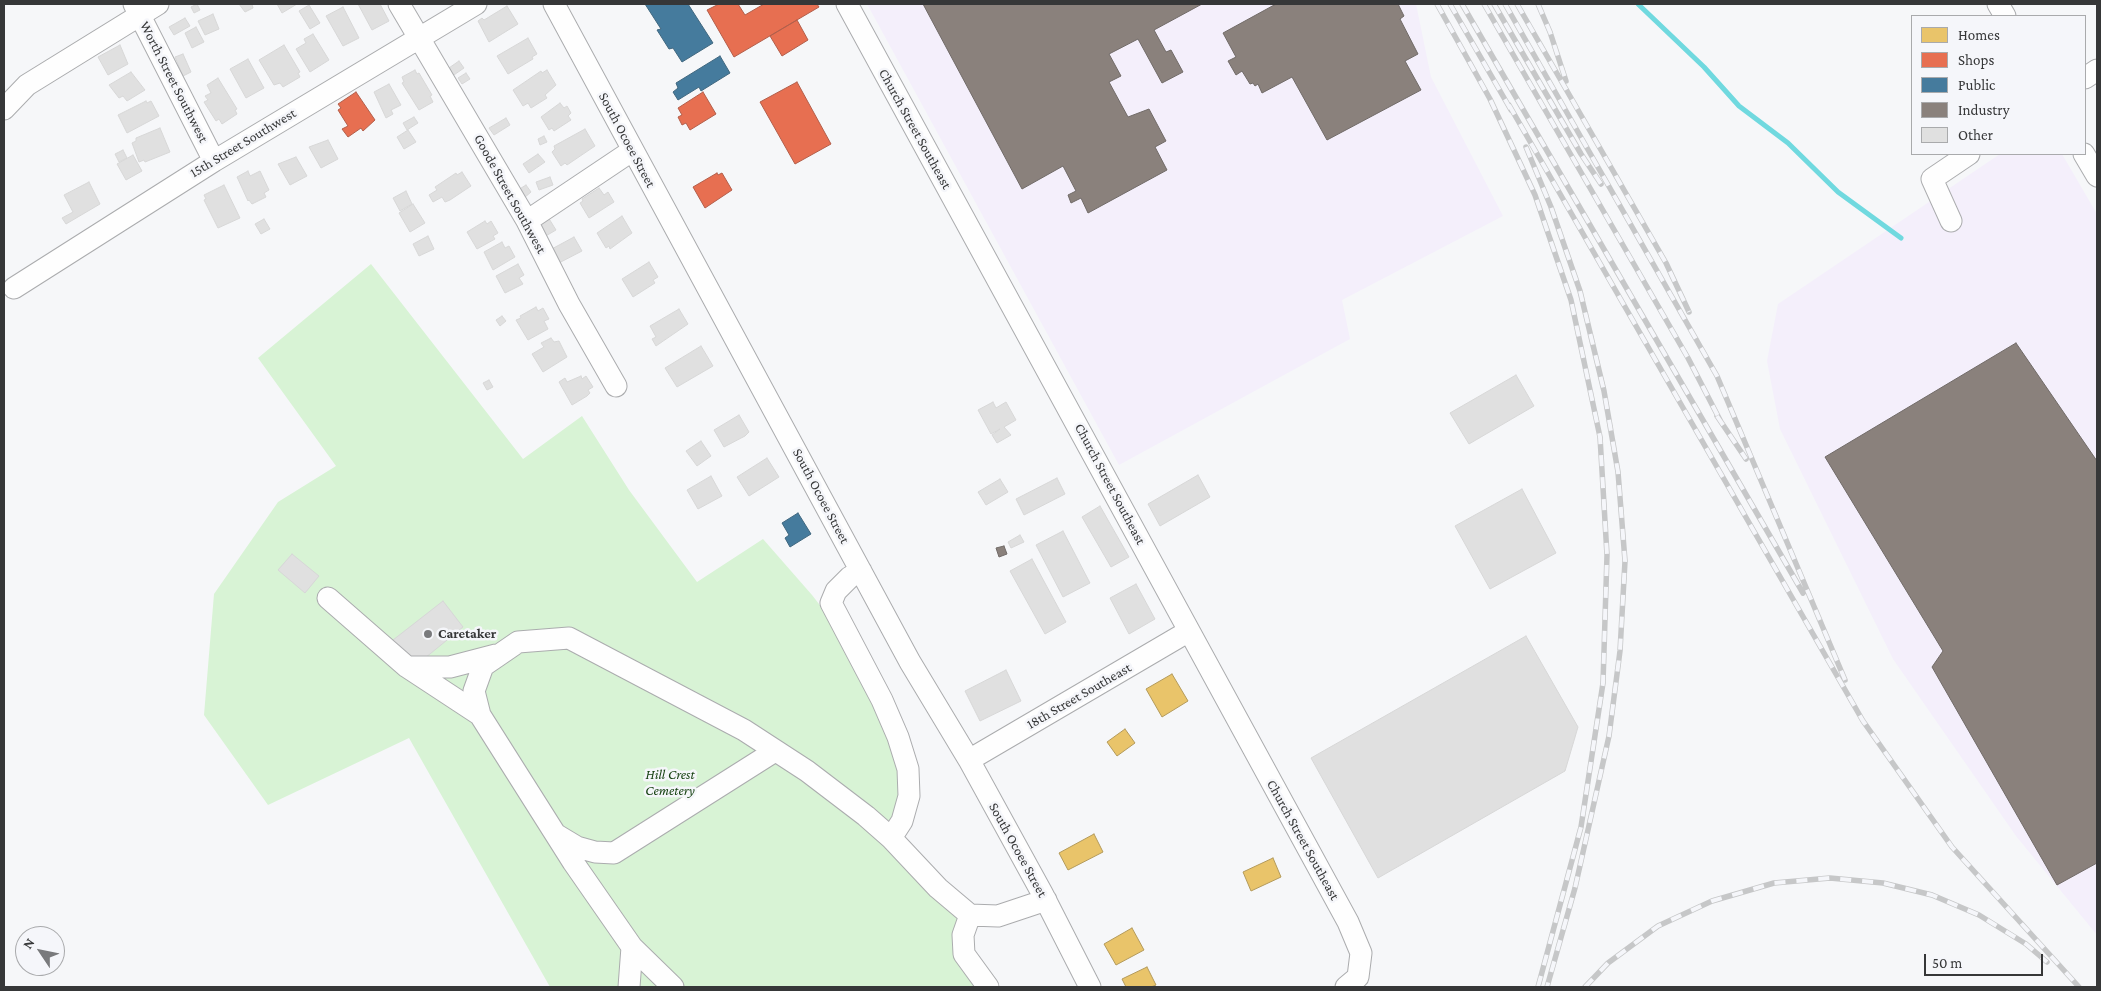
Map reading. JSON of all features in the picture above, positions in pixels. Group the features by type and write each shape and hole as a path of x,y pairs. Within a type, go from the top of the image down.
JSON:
{"street":[{"path":"4,109 27,85 137,9 158,4"},
{"name":"Goode Street Southwest","path":"399,4 527,221 569,304 616,386"},
{"name":"15th Street Southwest","path":"14,288 214,161 476,4"},
{"name":"South Ocoee Street","path":"554,4 910,662 969,760 1046,900 1090,987"},
{"name":"Church Street Southeast","path":"847,4 1348,922 1361,953 1358,977 1346,987"},
{"path":"1998,4 2004,15"},
{"name":"Worth Street Southwest","path":"137,9 214,161"},
{"path":"2086,77 2097,70"},
{"path":"527,221 633,150"},
{"path":"1951,221 1932,179 1968,155"},
{"path":"2085,155 2097,176"},
{"path":"861,571 850,577 836,591 831,603 882,700 898,737 908,769 909,796 902,821 890,838"},
{"path":"328,598 407,667 480,715"},
{"name":"18th Street Southeast","path":"969,760 1189,631"},
{"path":"673,987 632,947 555,833 480,715 474,691 483,666 518,642 569,638 672,691 775,750 807,771 866,816 938,888 970,915 998,916 1046,900"},
{"path":"407,667 450,667 503,653"},
{"path":"555,833 577,846 595,852 614,853 775,750"},
{"path":"970,915 964,935 964,954 988,987"},
{"path":"629,987 632,947"}],"shaded area":[{"path":"867,4 1416,4 1431,77 1503,216 1342,300 1350,339 1119,465"},
{"path":"1999,155 2063,155 2097,214 2097,935 2016,836 1893,659 1780,429 1767,361 1778,304"}],"green space":[{"name":"Hill Crest Cemetery","path":"371,264 523,459 582,416 629,490 697,582 763,539 812,595 837,627 892,740 903,795 891,820 880,821 961,918 952,946 960,968 977,987 550,987 409,738 268,805 204,715 214,594 278,502 336,466 258,358"}],"building: Homes":[{"path":"1172,674 1188,701 1162,717 1146,689"},
{"path":"1125,729 1135,743 1117,756 1107,742"},
{"path":"1094,834 1103,852 1068,870 1059,853"},
{"path":"1273,858 1281,877 1251,891 1243,872"},
{"path":"1132,928 1144,950 1116,965 1104,944"},
{"path":"1147,967 1156,985 1151,987 1126,987 1122,979"}],"building: Shops":[{"path":"719,4 738,4 745,15 764,4 817,4 819,7 734,57 707,10"},
{"path":"797,20 808,40 782,56 770,36"},
{"path":"797,82 831,144 795,164 760,102"},
{"path":"356,92 375,120 363,131 361,128 348,137 342,129 348,126 338,110 341,108 338,104"},
{"path":"703,92 716,114 690,130 686,123 682,125 678,117 682,115 678,108"},
{"path":"717,173 718,175 722,173 732,190 705,208 693,187"}],"building: Public":[{"path":"645,4 688,4 713,43 682,62 673,48 669,49 657,30 661,29"},
{"path":"720,56 730,73 701,91 699,87 678,100 673,92 678,88 676,83"},
{"path":"798,513 811,534 790,547 785,538 789,535 782,523"}],"building: Industry":[{"path":"923,4 1202,4 1154,30 1166,52 1171,50 1183,72 1162,83 1138,39 1109,54 1121,76 1109,82 1128,117 1149,109 1166,141 1155,147 1167,170 1088,213 1081,198 1071,203 1068,195 1076,191 1063,166 1022,189"},
{"path":"1276,4 1398,4 1404,16 1400,19 1418,54 1405,61 1421,90 1327,140 1292,77 1262,93 1258,84 1255,86 1253,83 1250,84 1242,71 1236,75 1228,61 1236,57 1223,33"},
{"path":"2016,343 2097,461 2097,863 2057,885 1932,667 1943,651 1825,457"},
{"path":"1004,546 1007,554 999,557 996,548"}],"building: Other":[{"path":"197,4 200,10 194,13 191,7"},
{"path":"239,4 252,4 253,8 245,12"},
{"path":"277,4 297,4 282,13"},
{"path":"358,4 380,4 389,21 372,30"},
{"path":"309,5 320,23 310,29 299,11"},
{"path":"507,6 518,24 489,42 478,21 482,18 484,20"},
{"path":"343,7 359,38 343,46 326,16"},
{"path":"213,14 219,29 205,35 198,21"},
{"path":"185,18 190,26 174,35 169,27"},
{"path":"196,27 204,42 192,48 185,33"},
{"path":"313,34 329,60 310,72 296,49 306,43 304,39"},
{"path":"528,38 537,54 532,57 533,59 508,74 497,56"},
{"path":"120,45 128,64 108,75 98,57"},
{"path":"284,45 300,72 298,73 300,77 283,87 280,83 274,85 259,60"},
{"path":"183,54 191,72 183,76 175,57"},
{"path":"248,59 264,88 246,98 230,69"},
{"path":"459,61 464,68 451,77 446,70"},
{"path":"415,70 417,74 419,73 432,95 430,96 433,102 419,110 402,83 404,82 402,77"},
{"path":"547,70 556,85 545,95 547,98 531,108 528,103 523,106 513,90 541,71 542,73"},
{"path":"131,72 145,90 127,101 123,96 119,98 109,85"},
{"path":"466,73 470,79 462,84 458,78"},
{"path":"218,78 237,109 235,110 237,114 222,124 219,119 216,121 204,102 208,100 205,96 211,93 207,85"},
{"path":"389,84 401,105 391,110 393,114 386,118 374,92"},
{"path":"146,101 147,103 151,101 159,116 127,133 118,115"},
{"path":"560,103 564,108 567,106 571,113 568,116 571,120 554,131 552,128 549,130 541,117"},
{"path":"414,117 418,123 407,130 403,123"},
{"path":"506,118 510,125 494,135 489,128"},
{"path":"160,128 170,152 145,162 144,160 139,162 132,143 136,141 136,138"},
{"path":"585,129 595,146 567,165 565,163 561,166 552,152 555,149 554,146"},
{"path":"408,130 416,142 404,149 397,137"},
{"path":"544,136 547,142 540,145 538,139"},
{"path":"328,140 338,159 321,168 309,147"},
{"path":"123,150 127,158 119,162 115,154"},
{"path":"538,154 545,162 529,173 523,164"},
{"path":"133,155 142,171 126,180 117,164"},
{"path":"296,157 307,176 290,185 278,164"},
{"path":"248,171 250,176 260,171 269,190 264,193 266,197 252,204 248,201 237,177"},
{"path":"462,172 471,186 450,200 445,202 442,197 433,202 429,195 437,190 435,187 456,173 457,175"},
{"path":"550,177 553,185 539,190 536,182"},
{"path":"89,182 100,204 66,224 62,218 73,212 64,195"},
{"path":"224,185 240,218 218,228 204,200 206,199 204,195"},
{"path":"526,185 531,192 524,198 518,190"},
{"path":"599,188 604,195 608,192 614,202 589,218 580,203 583,201 582,199"},
{"path":"406,191 412,204 400,211 393,198"},
{"path":"413,204 425,223 410,232 399,213"},
{"path":"622,216 632,233 610,249 609,246 606,248 597,233"},
{"path":"548,217 556,230 544,237 536,224"},
{"path":"264,219 270,229 261,234 255,224"},
{"path":"485,221 487,224 491,221 498,233 493,236 495,239 477,249 467,232"},
{"path":"428,236 434,249 419,256 413,244"},
{"path":"574,237 582,251 555,265 548,251"},
{"path":"502,242 505,248 509,246 515,257 493,270 484,252"},
{"path":"649,262 658,277 653,280 655,283 633,297 622,279"},
{"path":"518,264 524,275 519,278 523,284 505,293 496,276"},
{"path":"536,307 538,311 543,308 549,319 544,321 548,329 528,340 516,320"},
{"path":"679,309 688,324 656,346 652,339 656,337 650,326"},
{"path":"502,316 506,321 500,326 496,320"},
{"path":"551,338 554,342 559,341 567,357 543,372 532,354 544,347 541,343"},
{"path":"701,346 713,366 677,387 665,368"},
{"path":"1516,375 1534,406 1469,444 1450,413"},
{"path":"581,376 582,379 586,376 593,387 588,390 590,393 587,396 572,405 559,382 565,378 567,382"},
{"path":"489,380 493,387 487,390 483,383"},
{"path":"993,402 996,408 1006,402 1016,420 1004,427 1011,435 997,443 992,435 1000,429 991,434 978,410"},
{"path":"739,415 749,432 724,447 714,430"},
{"path":"701,441 711,456 697,466 686,451"},
{"path":"767,458 779,477 749,496 737,477"},
{"path":"1198,475 1210,497 1160,526 1148,504"},
{"path":"711,476 722,496 698,509 687,490"},
{"path":"1057,478 1065,494 1024,515 1016,499"},
{"path":"1000,479 1008,492 986,505 978,492"},
{"path":"1522,489 1556,553 1490,589 1455,526"},
{"path":"1100,506 1129,557 1111,567 1082,517"},
{"path":"1063,531 1090,583 1063,597 1036,545"},
{"path":"1020,535 1024,542 1011,548 1008,542"},
{"path":"292,554 319,576 305,593 278,570"},
{"path":"1032,559 1066,622 1045,634 1010,571"},
{"path":"1136,584 1155,619 1129,634 1110,598"},
{"name":"Caretaker","path":"443,601 463,627 414,667 393,640"},
{"path":"1526,636 1578,727 1565,771 1378,878 1311,758"},
{"path":"1006,670 1021,701 980,721 965,691"}],"waterway":[{"path":"1638,4 1704,67 1739,106 1788,143 1838,192 1901,238"}],"railway":[{"path":"1437,4 1490,99 1535,195 1571,300 1600,437 1607,555 1603,683 1581,827 1538,987"},
{"path":"1450,4 1511,110"},
{"path":"1462,4 1803,593"},
{"path":"1484,4 1688,358 1721,422"},
{"path":"1494,4 1581,154 1601,184"},
{"path":"1505,4 1717,376 1845,680"},
{"path":"1517,4 1666,263 1689,312"},
{"path":"1538,4 1550,32 1566,81"},
{"path":"1509,105 1863,721 1952,847 2079,987"},
{"path":"1526,147 1551,207 1580,291 1604,391 1618,472 1625,561 1620,651 1609,736 1575,888 1547,987"},
{"path":"1717,416 1746,459"},
{"path":"1585,987 1608,963 1658,926 1712,901 1774,883 1830,878 1883,883 1932,895 1979,915 2026,944 2047,962"}],"place":[{"name":"Caretaker","path":"428,634"}]}
